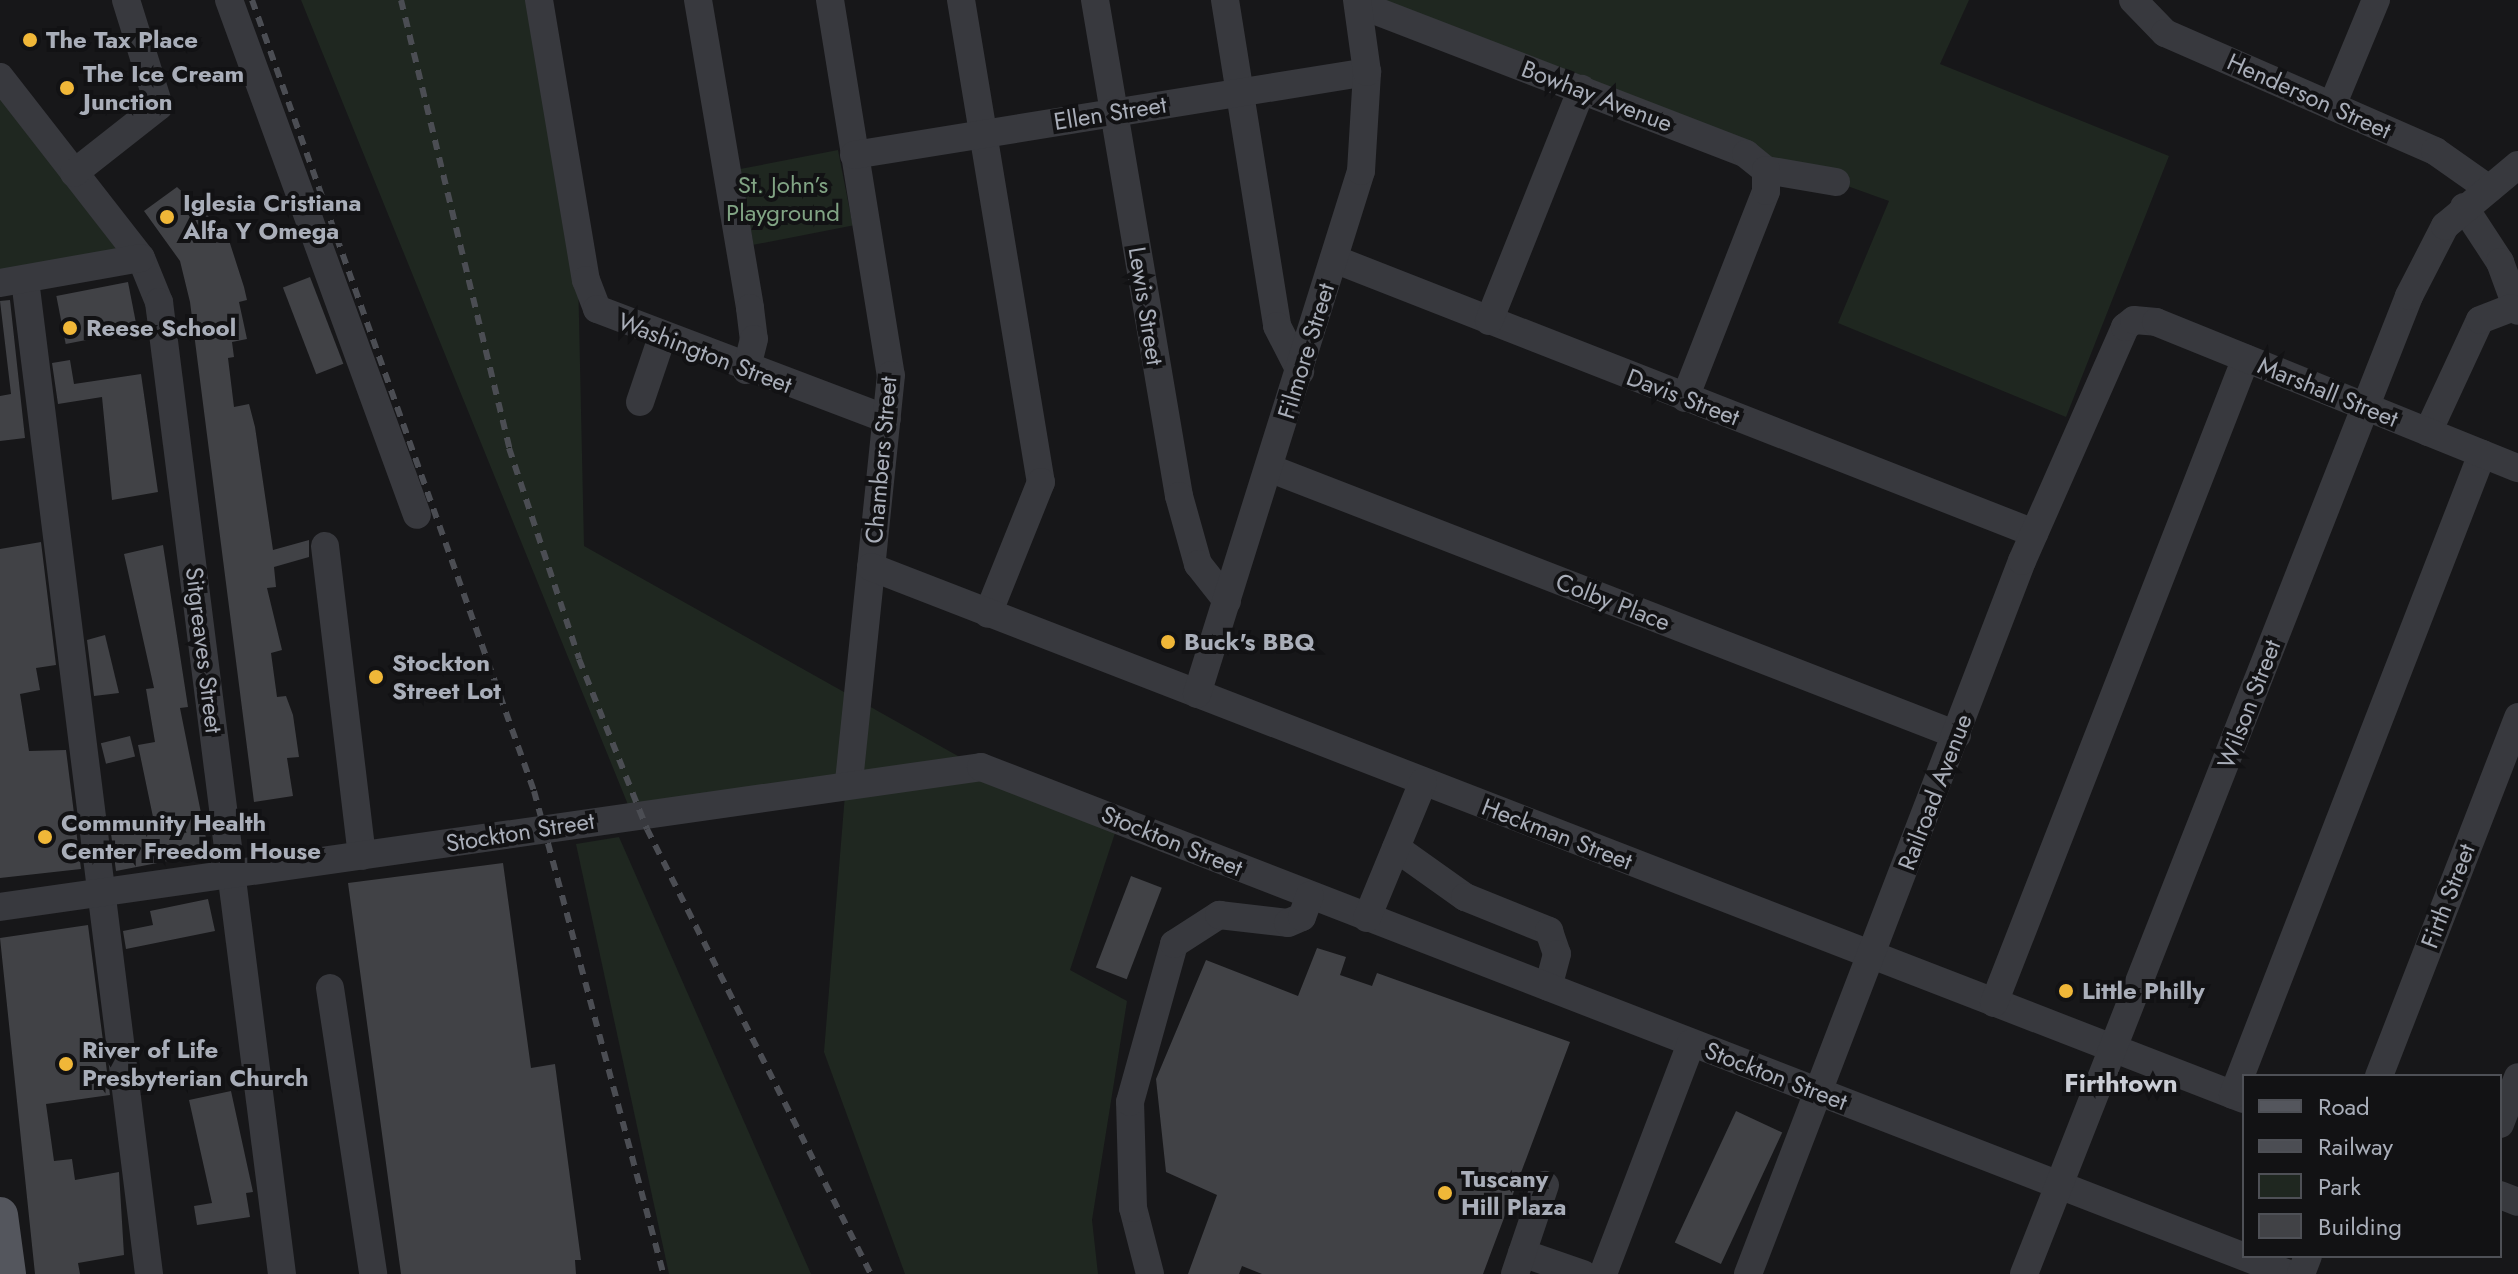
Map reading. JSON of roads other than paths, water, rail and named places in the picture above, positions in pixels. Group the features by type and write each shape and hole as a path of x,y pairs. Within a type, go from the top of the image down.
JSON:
{"main road":[{"path":"0,1215 8,1274"}],"street":[{"path":"74,173 159,106 126,0"},
{"path":"229,0 417,515"},
{"name":"Washington Street","path":"539,0 590,298 612,318 746,370 887,419"},
{"path":"698,0 754,339 746,370"},
{"name":"Chambers Street","path":"830,0 887,346 887,419 849,780"},
{"path":"961,0 1041,482 988,614"},
{"name":"Lewis Street","path":"1095,0 1179,496 1198,564 1227,601"},
{"path":"1225,0 1277,326 1300,371"},
{"name":"Henderson Street","path":"2133,0 2165,33 2435,151 2489,189"},
{"path":"2332,106 2376,0"},
{"name":"Filmore Street","path":"1197,694 1363,161 1367,72 1358,2"},
{"name":"Bowhay Avenue","path":"1358,2 1746,154 1766,170 1836,182"},
{"name":"Ellen Street","path":"854,155 1367,72"},
{"name":"Sitgreaves Street","path":"0,77 141,258 164,331 282,1274"},
{"path":"1489,321 1582,89"},
{"name":"Wilson Street","path":"2024,1274 2116,1049 2365,406 2431,247 2464,207 2518,165"},
{"path":"1685,398 1766,191 1766,170"},
{"path":"2428,432 2480,320 2515,309 2500,262 2464,207"},
{"path":"141,258 13,282 107,895 149,1274"},
{"name":"Davis Street","path":"1334,259 2034,533"},
{"name":"Marshall Street","path":"2137,320 2246,358 2518,468"},
{"name":"Railroad Avenue","path":"1748,1274 2034,533 2118,337 2137,320"},
{"path":"640,402 662,337"},
{"path":"1994,1003 2246,358"},
{"path":"2247,1074 2482,454"},
{"name":"Colby Place","path":"1269,468 1957,735"},
{"path":"325,546 362,856"},
{"name":"Heckman Street","path":"871,567 2238,1097"},
{"name":"Firth Street","path":"2380,1074 2518,717"},
{"name":"Stockton Street","path":"0,907 107,895 232,872 362,856 849,780 981,767 2242,1256"},
{"path":"1367,918 1423,782"},
{"path":"1396,848 1465,897 1549,931 1557,954 1548,987"},
{"path":"1150,1274 1133,1208 1130,1102 1174,944 1219,915 1288,923 1302,917 1310,895"},
{"path":"330,988 373,1274"},
{"path":"1603,1274 1691,1043"},
{"path":"2502,1119 2518,1077"},
{"path":"1545,1185 1519,1263 1583,1274"},
{"name":"Stockton Street","path":"2248,1258 2289,1274"}],"railway":[{"path":"252,0 534,791 663,1274"},
{"path":"401,0 509,448 579,659 647,829 871,1274"}],"place":[{"name":"The Tax Place","path":"30,40"},
{"name":"The Ice Cream Junction","path":"67,88"},
{"name":"Iglesia Cristiana Alfa Y Omega","path":"167,217"},
{"name":"Reese School","path":"70,328"},
{"name":"Buck's BBQ","path":"1168,642"},
{"name":"Stockton Street Lot","path":"376,677"},
{"name":"Community Health Center Freedom House","path":"45,837"},
{"name":"Little Philly","path":"2066,991"},
{"name":"River of Life Presbyterian Church","path":"66,1064"},
{"name":"Tuscany Hill Plaza","path":"1445,1193"}],"district":[{"name":"Firthtown","path":"2121,1084"}],"park label":[{"name":"St. John’s Playground","path":"783,199"}]}
